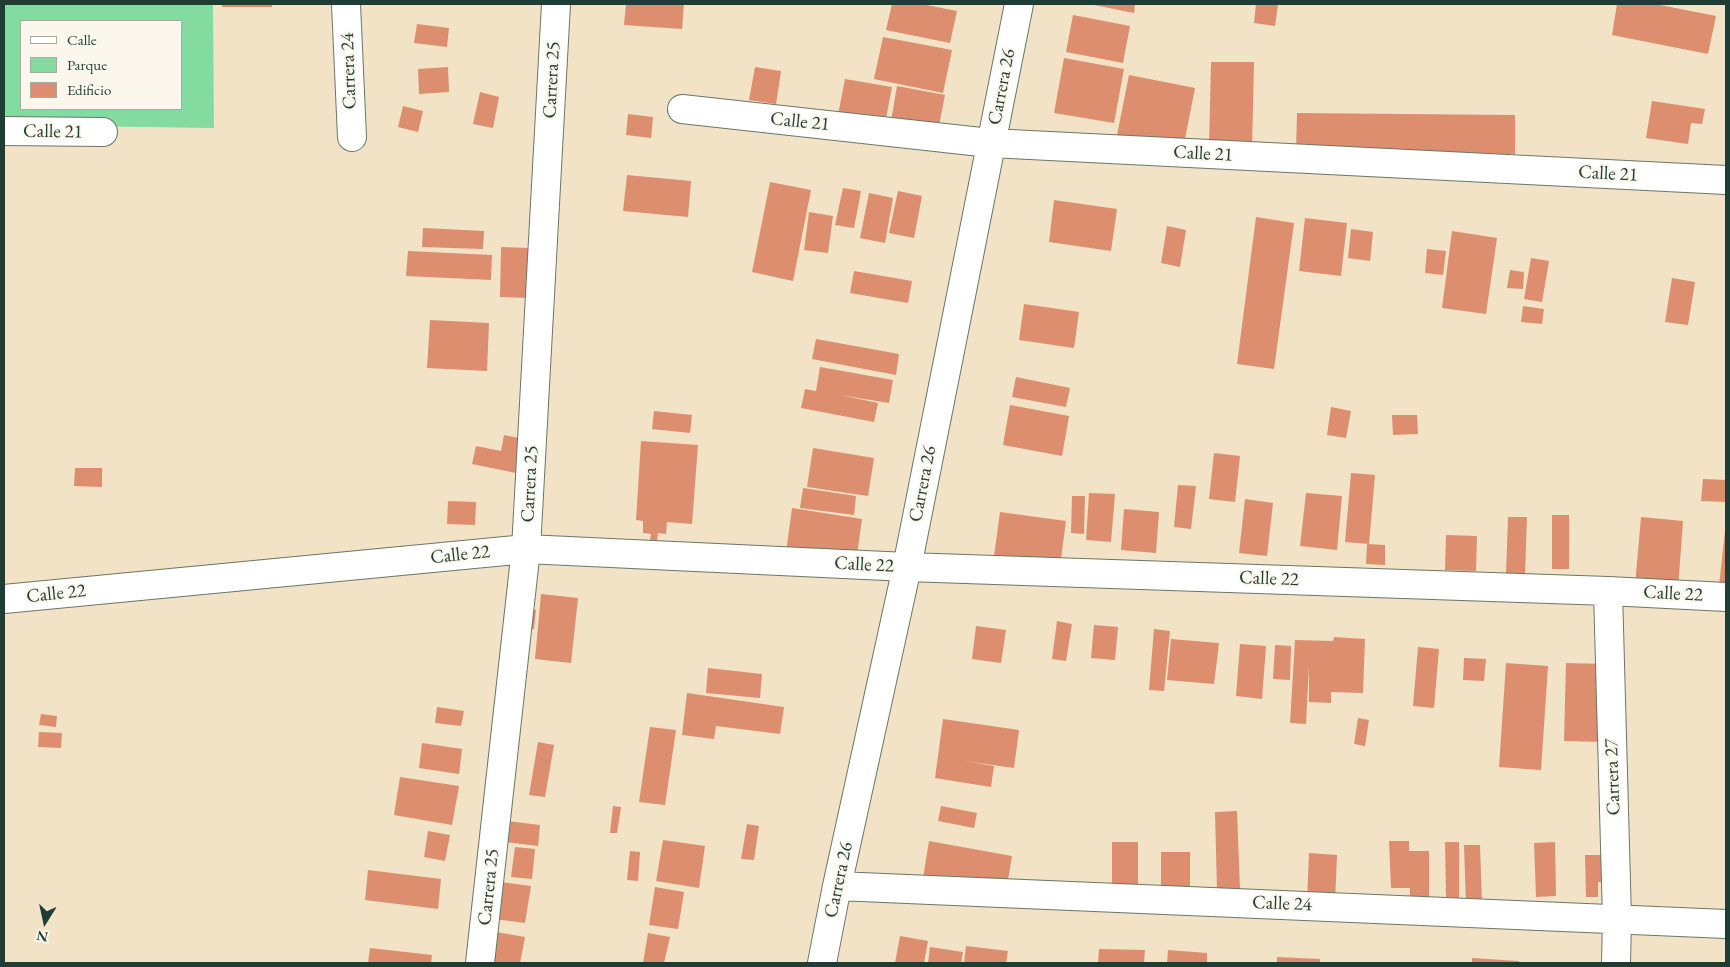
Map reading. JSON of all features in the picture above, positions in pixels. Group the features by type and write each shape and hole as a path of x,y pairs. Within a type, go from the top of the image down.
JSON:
{"street":[{"name":"Carrera 24","path":"346,4 352,138"},
{"name":"Carrera 25","path":"480,963 526,549 556,4"},
{"name":"Carrera 26","path":"822,963 907,567 1019,4"},
{"name":"Calle 21","path":"682,109 990,143 1726,180"},
{"name":"Calle 21","path":"4,131 103,132"},
{"name":"Calle 22","path":"4,599 526,549 907,567 1608,591 1726,597"},
{"name":"Carrera 27","path":"1608,591 1617,919 1616,963"},
{"name":"Calle 24","path":"837,886 1726,924"}],"green space":[{"path":"4,4 213,4 214,128 4,125"}],"building":[{"path":"222,4 272,4 272,7 222,7"},
{"path":"626,4 684,4 682,29 624,25"},
{"path":"892,4 922,4 957,11 950,43 886,30"},
{"path":"1089,4 1135,4 1134,13"},
{"path":"1256,4 1278,4 1275,26 1254,23"},
{"path":"1617,4 1655,4 1716,16 1708,54 1612,35"},
{"path":"1073,15 1130,26 1123,63 1066,52"},
{"path":"417,24 449,28 447,47 414,43"},
{"path":"883,37 952,50 943,93 874,79"},
{"path":"1064,58 1124,69 1114,123 1054,113"},
{"path":"1211,62 1254,62 1252,147 1209,146"},
{"path":"448,67 449,92 419,94 418,69"},
{"path":"755,67 781,71 776,104 749,100"},
{"path":"1129,75 1195,88 1183,149 1117,135"},
{"path":"845,79 892,87 884,129 837,120"},
{"path":"897,86 945,95 937,136 890,127"},
{"path":"480,92 499,97 493,128 473,124"},
{"path":"1652,101 1705,109 1702,124 1691,123 1688,144 1646,138"},
{"path":"403,106 423,111 418,132 398,127"},
{"path":"1297,113 1515,115 1515,154 1296,152"},
{"path":"628,114 653,117 651,138 626,135"},
{"path":"627,175 691,181 688,217 623,211"},
{"path":"770,182 811,190 793,281 752,272"},
{"path":"843,188 861,191 854,228 835,225"},
{"path":"898,191 922,196 914,238 889,233"},
{"path":"869,193 893,198 885,243 860,238"},
{"path":"1054,200 1117,209 1111,251 1049,242"},
{"path":"809,212 833,216 828,253 804,250"},
{"path":"1256,217 1294,223 1274,369 1237,364"},
{"path":"1305,218 1347,223 1341,276 1299,271"},
{"path":"1167,226 1186,230 1180,267 1161,263"},
{"path":"423,228 484,231 483,249 422,247"},
{"path":"1351,229 1373,232 1370,261 1348,258"},
{"path":"1452,231 1497,238 1486,314 1442,308"},
{"path":"501,247 530,248 529,298 500,297"},
{"path":"1427,249 1446,251 1443,275 1425,273"},
{"path":"408,251 492,255 491,280 406,276"},
{"path":"1531,258 1549,261 1542,302 1524,299"},
{"path":"1510,270 1524,272 1523,289 1507,288"},
{"path":"854,271 912,281 908,303 850,293"},
{"path":"1672,278 1695,282 1688,325 1665,322"},
{"path":"1024,304 1079,312 1074,348 1019,340"},
{"path":"1523,306 1544,309 1542,324 1521,322"},
{"path":"430,320 489,323 487,371 427,368"},
{"path":"816,339 899,354 896,375 812,359"},
{"path":"820,367 893,380 889,403 840,395 878,403 874,422 801,408 805,389 816,391"},
{"path":"1016,377 1070,388 1066,407 1012,397"},
{"path":"1010,405 1069,416 1062,456 1003,445"},
{"path":"1331,407 1351,411 1346,438 1327,435"},
{"path":"654,411 692,415 690,433 652,429"},
{"path":"1392,415 1417,415 1418,434 1393,435"},
{"path":"504,435 523,439 516,473 472,464 476,446 501,451"},
{"path":"641,441 698,445 692,524 667,522 666,534 658,533 657,541 650,540 651,534 643,533 643,521 636,520"},
{"path":"813,448 874,458 868,496 807,487"},
{"path":"1214,453 1240,456 1235,502 1209,499"},
{"path":"75,468 102,468 102,487 74,486"},
{"path":"1351,473 1375,475 1369,544 1345,542"},
{"path":"1703,479 1726,480 1726,502 1701,501"},
{"path":"1178,485 1196,486 1191,529 1174,527"},
{"path":"803,488 856,496 854,515 800,508"},
{"path":"1089,493 1115,494 1111,542 1086,540"},
{"path":"1306,493 1342,496 1337,550 1300,546"},
{"path":"1072,496 1085,496 1084,534 1071,533"},
{"path":"1245,499 1273,503 1267,556 1239,553"},
{"path":"448,501 476,502 475,525 447,524"},
{"path":"792,508 862,519 856,562 786,552"},
{"path":"1124,509 1159,512 1156,553 1121,550"},
{"path":"1000,512 1066,521 1060,566 994,556"},
{"path":"1552,515 1569,515 1569,569 1552,569"},
{"path":"1508,517 1527,517 1525,574 1506,573"},
{"path":"1641,517 1683,521 1678,589 1635,585"},
{"path":"1726,531 1726,587 1719,586"},
{"path":"1446,535 1477,536 1476,571 1445,570"},
{"path":"1367,544 1385,545 1385,565 1366,564"},
{"path":"541,594 578,598 571,663 535,659"},
{"path":"521,608 536,610 534,629 519,627"},
{"path":"1057,621 1072,624 1066,661 1052,659"},
{"path":"1094,625 1118,627 1115,660 1091,658"},
{"path":"976,626 1006,630 1001,663 972,659"},
{"path":"1154,629 1170,631 1164,691 1149,690"},
{"path":"1334,637 1365,639 1363,693 1331,692 1331,703 1309,702 1309,666 1306,724 1290,723 1295,640 1333,641"},
{"path":"1171,639 1219,643 1214,684 1167,680"},
{"path":"1240,644 1266,646 1262,699 1236,696"},
{"path":"1275,645 1291,646 1290,680 1273,679"},
{"path":"1418,647 1439,649 1434,708 1413,706"},
{"path":"1464,658 1486,659 1484,681 1463,680"},
{"path":"1506,663 1548,666 1541,770 1499,767"},
{"path":"1566,663 1605,664 1604,742 1564,741"},
{"path":"708,668 762,674 760,698 706,693"},
{"path":"687,693 784,707 780,734 716,726 714,739 682,735"},
{"path":"437,707 464,711 461,726 435,723"},
{"path":"41,714 57,716 56,727 39,725"},
{"path":"1358,718 1369,720 1365,746 1354,744"},
{"path":"943,719 1019,730 1014,768 964,761 994,766 991,787 935,778"},
{"path":"650,727 676,730 665,805 639,802"},
{"path":"39,732 62,733 61,748 38,747"},
{"path":"538,742 554,745 545,797 529,795"},
{"path":"422,743 462,749 459,774 419,768"},
{"path":"400,777 459,786 452,825 394,815"},
{"path":"613,806 621,807 617,833 610,833"},
{"path":"941,806 977,813 974,828 938,821"},
{"path":"1237,811 1240,890 1217,891 1215,812"},
{"path":"499,820 540,825 538,846 497,841"},
{"path":"747,824 759,826 754,860 741,859"},
{"path":"428,831 450,835 445,861 424,857"},
{"path":"663,840 705,846 699,888 656,881"},
{"path":"929,841 1012,856 1006,892 923,878"},
{"path":"1389,841 1409,841 1409,851 1429,851 1429,900 1410,900 1410,888 1391,888"},
{"path":"1112,842 1138,842 1138,894 1112,894"},
{"path":"1445,842 1459,842 1459,898 1446,897"},
{"path":"1555,842 1556,896 1536,897 1534,843"},
{"path":"1464,845 1480,845 1482,905 1466,906"},
{"path":"515,847 535,849 532,879 511,877"},
{"path":"630,851 640,852 638,881 627,880"},
{"path":"1161,852 1190,852 1190,892 1161,892"},
{"path":"1309,853 1337,855 1335,903 1307,901"},
{"path":"1585,855 1612,855 1612,883 1598,882 1598,897 1586,897"},
{"path":"368,870 441,879 438,909 365,900"},
{"path":"493,881 531,886 525,923 487,918"},
{"path":"655,887 684,892 678,929 649,925"},
{"path":"490,931 525,937 520,963 485,963"},
{"path":"648,933 670,937 664,963 643,963"},
{"path":"900,936 928,941 924,963 895,963"},
{"path":"966,946 1008,951 1006,963 964,963"},
{"path":"930,947 963,952 961,963 928,963"},
{"path":"370,948 432,955 431,963 368,963"},
{"path":"1099,949 1145,950 1144,963 1098,963"},
{"path":"1168,950 1207,953 1207,963 1167,963"},
{"path":"1277,957 1320,959 1320,963 1277,963"},
{"path":"1472,958 1519,961 1519,963 1472,963"}]}
